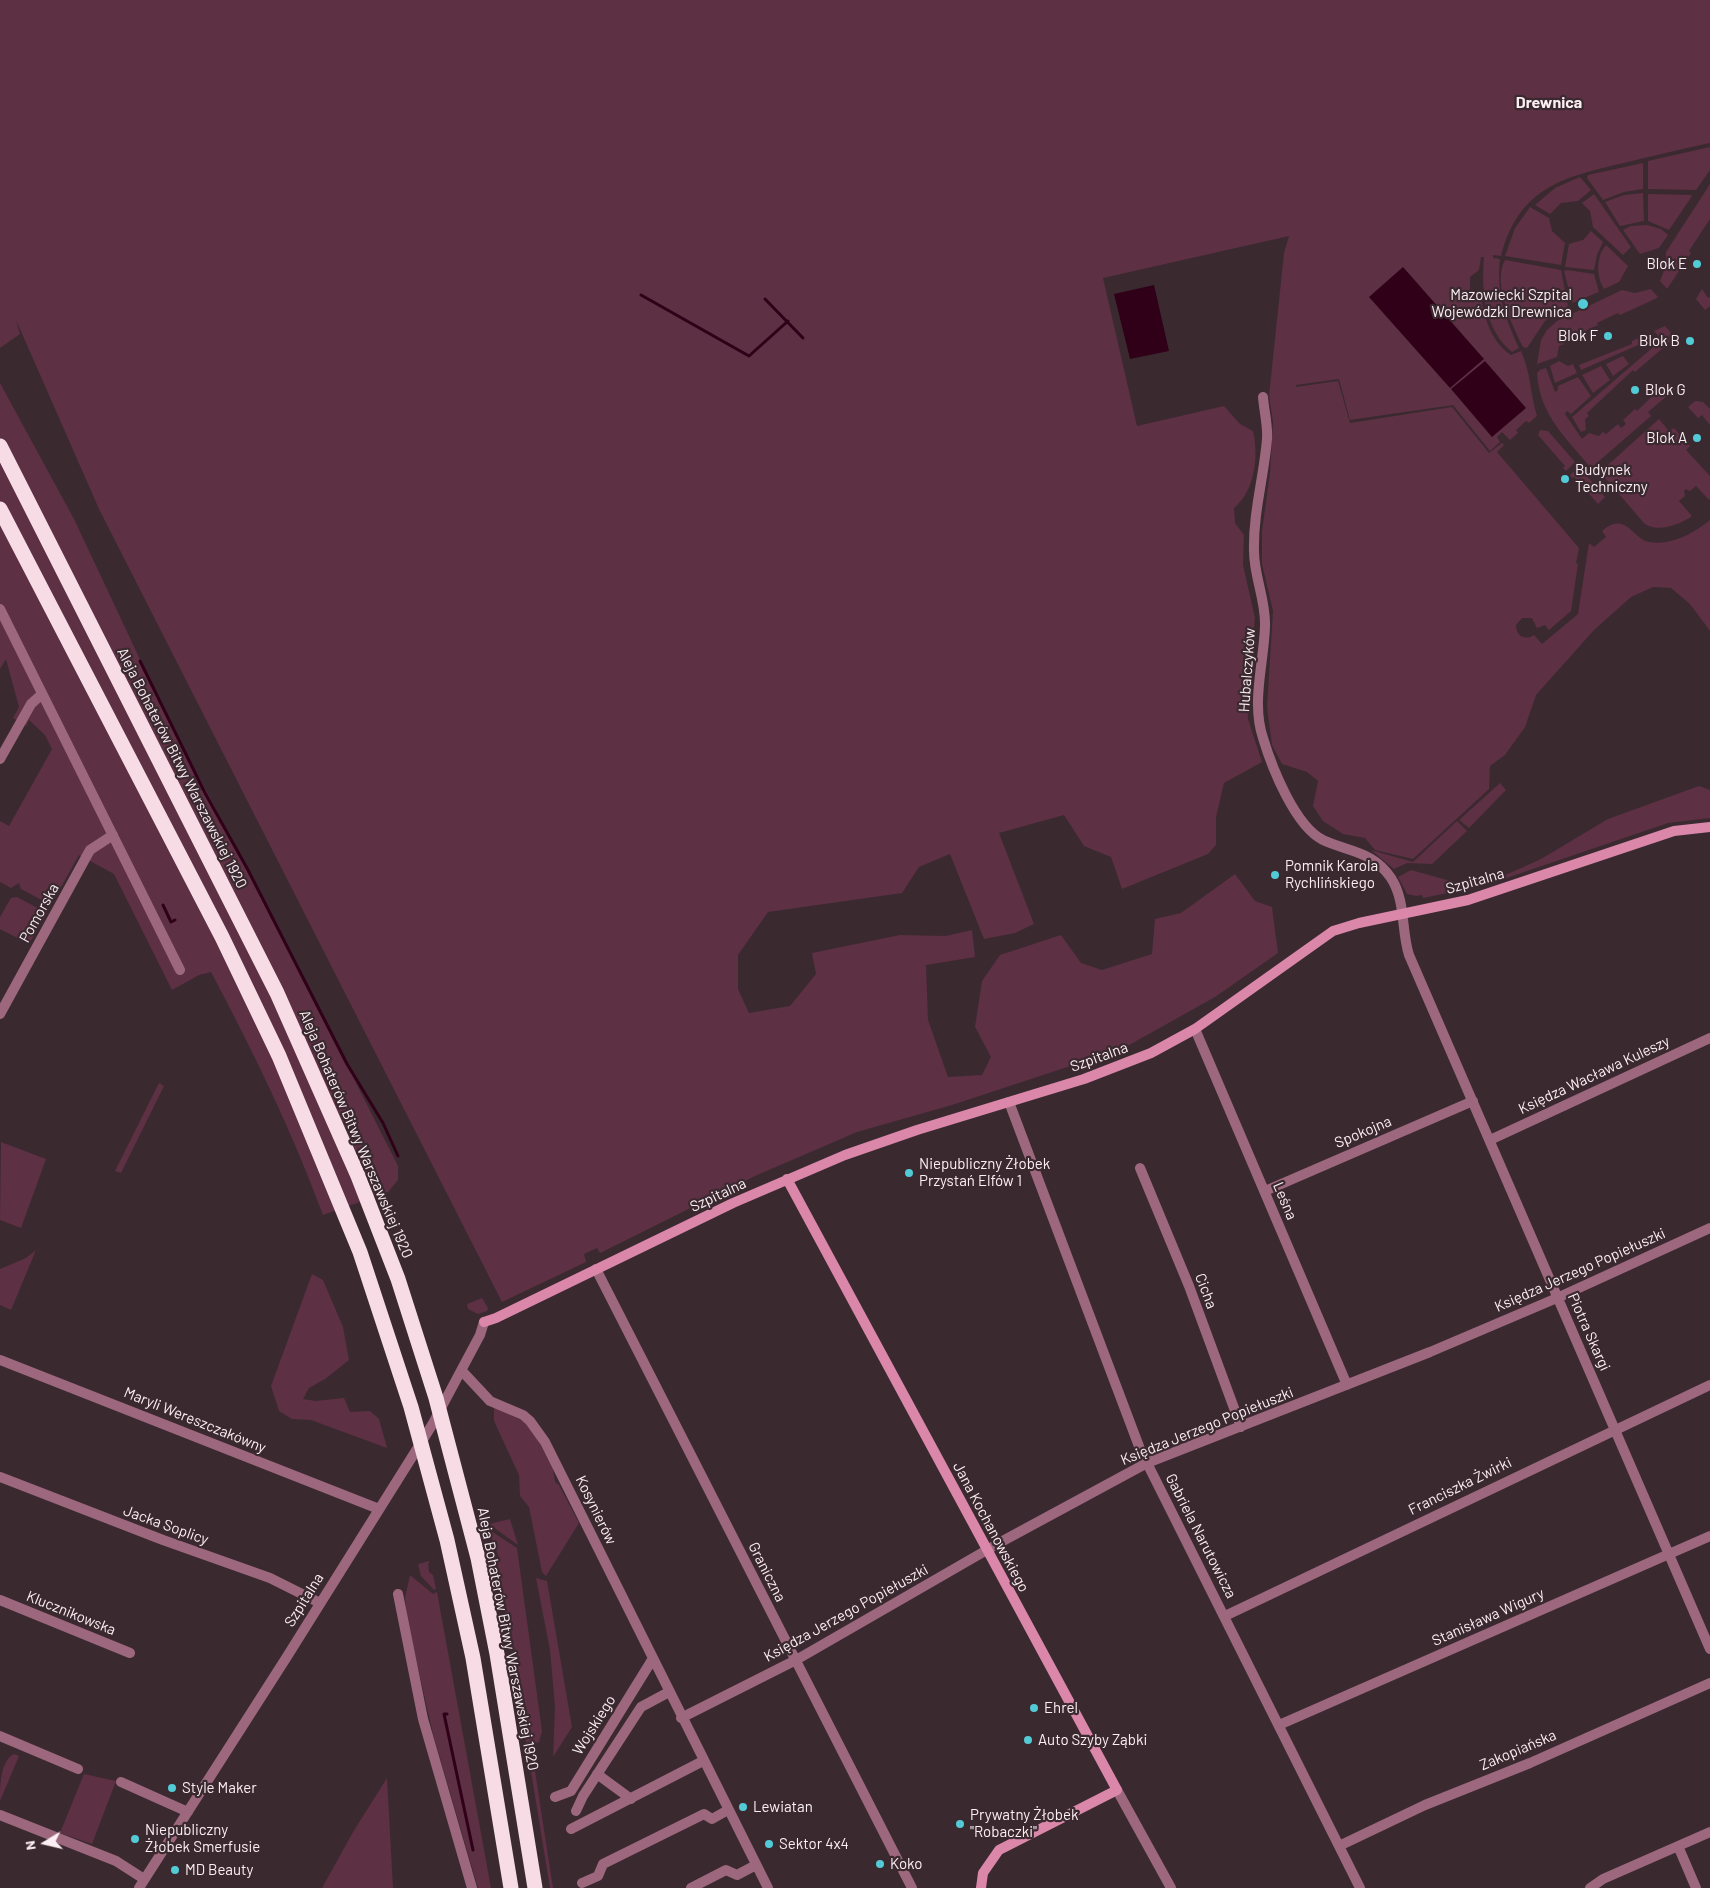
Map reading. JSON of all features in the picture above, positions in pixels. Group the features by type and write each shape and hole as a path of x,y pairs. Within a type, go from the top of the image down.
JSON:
{"highway":[{"name":"Aleja Bohaterów Bitwy Warszawskiej 1920","path":"0,446 277,993 367,1198 398,1279 422,1351 466,1510 497,1654 535,1888"},
{"path":"0,509 222,937 279,1056 340,1197 396,1358 447,1540 473,1658 511,1888"},
{"path":"502,1834 504,1888"}],"street":[{"name":"Hubalczyków","path":"1263,397 1267,438 1254,551 1265,616 1258,710 1263,738 1290,802 1304,825 1323,840 1361,853 1384,870 1398,892 1403,914"},
{"path":"0,609 180,970"},
{"path":"0,759 31,704 42,694"},
{"name":"Szpitalna","path":"142,1884 432,1424 488,1321 787,1179 882,1142 1110,1070 1151,1053 1195,1029 1333,932 1359,923 1492,893 1674,831 1710,827"},
{"name":"Pomorska","path":"0,1014 90,850 113,835"},
{"name":"Piotra Skargi","path":"1403,914 1409,955 1710,1649"},
{"name":"Leśna","path":"1195,1029 1347,1385"},
{"name":"Księdza Wacława Kuleszy","path":"1490,1140 1710,1038"},
{"name":"Spokojna","path":"1265,1191 1473,1101"},
{"name":"Gabriela Narutowicza","path":"1008,1102 1147,1463 1360,1888"},
{"name":"Cicha","path":"1140,1168 1189,1286 1240,1427"},
{"name":"Jana Kochanowskiego","path":"787,1179 1170,1888"},
{"name":"Księdza Jerzego Popiełuszki","path":"681,1718 796,1660 986,1550 1147,1463 1347,1385 1557,1298 1710,1228"},
{"name":"Graniczna","path":"596,1269 912,1888"},
{"name":"Maryli Wereszczakówny","path":"0,1360 378,1509"},
{"name":"Kosynierów","path":"462,1371 490,1401 523,1415 538,1431 768,1888"},
{"name":"Franciszka Żwirki","path":"1225,1616 1710,1385"},
{"name":"Jacka Soplicy","path":"0,1477 163,1540 270,1578 320,1603"},
{"name":"Stanisława Wigury","path":"1279,1725 1710,1536"},
{"path":"398,1594 424,1719 472,1888"},
{"name":"Klucznikowska","path":"0,1600 130,1653"},
{"name":"Wojskiego","path":"555,1797 571,1791 652,1660"},
{"name":"Zakopiańska","path":"1339,1846 1425,1805 1530,1763 1710,1683"},
{"path":"576,1811 597,1774 641,1707 669,1692"},
{"path":"0,1736 78,1769"},
{"path":"571,1829 703,1761"},
{"path":"597,1774 631,1799"},
{"path":"122,1782 188,1812"},
{"path":"981,1888 983,1873 999,1850 1117,1790"},
{"path":"582,1883 598,1876 603,1864 704,1814 712,1819 728,1810"},
{"path":"0,1815 116,1861 142,1884"},
{"path":"1593,1887 1710,1832"},
{"path":"1678,1846 1696,1888"},
{"path":"691,1888 726,1870 737,1875 756,1865"}],"shaded area":[{"path":"0,0 1710,0 1710,143 1581,174 1546,189 1531,200 1519,215 1509,233 1501,256 1493,255 1493,258 1500,259 1499,283 1503,305 1519,348 1512,352 1495,332 1486,308 1483,283 1484,257 1481,257 1479,270 1470,277 1470,290 1481,298 1487,323 1494,337 1504,350 1511,355 1521,351 1527,367 1537,416 1529,423 1526,421 1516,430 1518,433 1510,440 1502,432 1497,437 1500,442 1490,451 1453,405 1350,420 1339,379 1296,385 1296,387 1338,381 1350,423 1452,407 1489,453 1502,443 1504,445 1497,452 1579,548 1571,611 1549,630 1545,625 1537,628 1532,618 1522,618 1516,625 1519,635 1527,638 1534,635 1542,644 1578,614 1589,543 1594,547 1606,537 1602,531 1610,525 1623,524 1643,540 1657,543 1682,537 1710,520 1710,631 1690,604 1671,588 1653,587 1631,597 1594,630 1536,695 1525,727 1505,755 1490,766 1489,789 1413,859 1375,850 1365,838 1343,834 1323,821 1313,806 1318,781 1307,772 1282,764 1272,745 1267,707 1273,611 1262,564 1262,531 1270,473 1273,422 1269,396 1284,253 1289,236 1103,278 1137,426 1224,406 1240,424 1253,431 1256,451 1254,473 1247,492 1234,508 1235,523 1244,535 1243,565 1255,618 1247,695 1248,719 1262,762 1224,783 1216,817 1216,845 1208,854 1122,889 1111,857 1084,846 1064,815 999,833 1034,924 1015,933 984,939 950,854 919,867 902,893 768,912 738,955 738,989 749,1013 790,1006 816,974 812,953 900,935 946,936 972,930 975,957 926,965 928,1020 948,1077 982,1075 991,1057 975,1027 982,981 1000,955 1061,935 1081,963 1102,970 1152,954 1155,919 1181,913 1235,874 1255,901 1272,907 1278,953 1215,997 1122,1049 952,1105 857,1132 755,1176 600,1253 597,1248 584,1254 586,1262 502,1302 99,509 16,320 20,334 0,348"},
{"path":"1710,147 1710,170 1696,190 1648,189 1648,161"},
{"path":"1643,163 1643,189 1624,192 1603,200 1587,178 1588,175"},
{"path":"1580,177 1591,190 1578,201 1561,203 1550,214 1535,205 1555,188"},
{"path":"1710,184 1710,219 1689,251 1691,253 1667,289 1660,281 1666,266 1666,252"},
{"path":"1643,193 1644,221 1620,226 1605,202 1624,195"},
{"path":"1594,194 1631,247 1623,255 1593,227 1590,211 1582,203"},
{"path":"1648,194 1692,196 1669,230 1648,221"},
{"path":"1530,207 1549,218 1552,231 1565,243 1561,265 1505,256 1515,228"},
{"path":"1647,225 1661,229 1668,235 1659,248 1640,254 1623,230 1631,226"},
{"path":"1591,231 1603,242 1597,255 1594,270 1565,267 1569,244 1583,240"},
{"path":"1606,245 1628,266 1619,282 1604,289 1598,273 1598,267 1600,255"},
{"path":"1505,260 1561,270 1568,306 1545,321 1527,348 1523,347 1509,316 1502,292 1502,269"},
{"path":"1403,267 1484,359 1450,388 1369,297"},
{"path":"1564,271 1594,274 1599,292 1572,303"},
{"path":"1154,285 1169,351 1130,359 1114,294"},
{"path":"1651,289 1658,297 1620,315 1618,313 1597,323 1598,325 1563,341 1564,344 1559,346 1557,357 1537,364 1541,340 1547,330 1557,321 1622,290 1635,293"},
{"path":"1702,289 1708,298 1710,297 1710,306 1705,310 1696,299"},
{"path":"1665,326 1675,337 1666,345 1654,331"},
{"path":"1650,333 1652,339 1581,370 1579,365 1632,344 1632,341"},
{"path":"1659,342 1664,347 1635,372 1633,370 1587,413 1589,416 1585,419 1586,430 1581,432 1572,417"},
{"path":"1623,356 1629,364 1613,376 1606,364"},
{"path":"1485,361 1526,408 1492,437 1451,389"},
{"path":"1559,361 1568,366 1573,364 1577,373 1555,383 1550,366"},
{"path":"1601,366 1610,380 1593,393 1582,375"},
{"path":"1546,368 1555,392 1558,390 1558,386 1578,377 1591,396 1571,414 1567,411 1565,414 1582,439 1589,433 1599,436 1603,432 1606,434 1618,424 1621,428 1626,424 1623,420 1635,409 1637,411 1668,381 1675,389 1648,412 1651,416 1591,468 1563,436 1548,413 1539,388 1537,373"},
{"path":"0,383 74,519 169,721 254,881 398,1166 398,1180 388,1192 323,1215 271,1092 211,972 199,975 172,990 114,874 79,855 51,905 21,889 19,883 11,888 0,882 0,821 9,826 52,749 45,735 29,720 26,726 13,718 19,707 6,659 0,669"},
{"path":"1695,401 1703,402 1710,409 1710,425 1702,415 1698,418 1688,407"},
{"path":"1659,419 1669,431 1674,428 1690,446 1686,450 1710,476 1710,499 1696,486 1690,491 1686,489 1684,491 1685,496 1679,501 1692,516 1674,525 1661,528 1648,526 1643,522 1600,472"},
{"path":"1540,430 1548,431 1575,462 1566,471 1563,468 1565,466 1538,435"},
{"path":"1579,467 1605,497 1598,504 1570,475"},
{"path":"1500,783 1506,790 1469,828 1459,820"},
{"path":"1699,786 1710,790 1710,818 1668,823 1486,885 1423,898 1422,895 1407,894 1398,877 1411,870 1465,885 1483,885 1541,859 1608,819"},
{"path":"1457,821 1467,831 1432,864 1407,863 1394,869 1371,850 1413,862"},
{"path":"17,897 47,913 29,944 0,929 0,917 11,898"},
{"path":"159,1083 164,1086 121,1173 115,1171"},
{"path":"1,1142 46,1159 21,1228 0,1220"},
{"path":"36,1250 11,1310 0,1305 0,1269 26,1258"},
{"path":"312,1274 323,1280 343,1327 349,1360 325,1379 309,1388 303,1399 316,1401 344,1398 350,1412 370,1411 379,1419 387,1448 311,1420 292,1419 279,1411 271,1386"},
{"path":"482,1298 488,1308 487,1311 478,1314 468,1309 467,1304"},
{"path":"494,1407 525,1422 535,1434 553,1469 555,1482 559,1485 579,1523 546,1576 542,1572 529,1507 520,1496 519,1475 494,1421"},
{"path":"510,1519 518,1545 489,1524"},
{"path":"488,1529 517,1548 542,1731 539,1742 531,1745 553,1888 550,1888 497,1563 499,1557"},
{"path":"430,1561 428,1564 429,1572 433,1575 436,1589 434,1590 421,1576 418,1564"},
{"path":"410,1575 433,1594 437,1592 491,1888 478,1888 433,1734 407,1620 405,1598"},
{"path":"536,1578 547,1581 572,1727 553,1757 555,1707 550,1650"},
{"path":"14,1754 19,1756 0,1801 3,1768 9,1757"},
{"path":"84,1774 116,1781 92,1844 60,1833"},
{"path":"387,1778 393,1888 322,1888 353,1832"}],"waterway":[{"path":"641,295 749,356 788,321"},
{"path":"765,299 803,338"},
{"path":"140,661 205,793 248,870 347,1064 383,1123 398,1156"},
{"path":"163,905 171,922 175,920"},
{"path":"447,1714 444,1714 473,1850"}],"place":[{"name":"Blok E","path":"1697,264"},
{"name":"Mazowiecki Szpital Wojewódzki Drewnica","path":"1583,304"},
{"name":"Blok F","path":"1608,336"},
{"name":"Blok B","path":"1690,341"},
{"name":"Blok G","path":"1635,390"},
{"name":"Blok A","path":"1697,438"},
{"name":"Budynek Techniczny","path":"1565,479"},
{"name":"Pomnik Karola Rychlińskiego","path":"1275,875"},
{"name":"Niepubliczny Żłobek Przystań Elfów 1","path":"909,1173"},
{"name":"Ehrel","path":"1034,1708"},
{"name":"Auto Szyby Ząbki","path":"1028,1740"},
{"name":"Style Maker","path":"172,1788"},
{"name":"Lewiatan","path":"743,1807"},
{"name":"Prywatny Żłobek \"Robaczki\"","path":"960,1824"},
{"name":"Niepubliczny Żłobek Smerfusie","path":"135,1839"},
{"name":"Sektor 4x4","path":"769,1844"},
{"name":"Koko","path":"880,1864"},
{"name":"MD Beauty","path":"175,1870"}],"district":[{"name":"Drewnica","path":"1549,103"}]}
